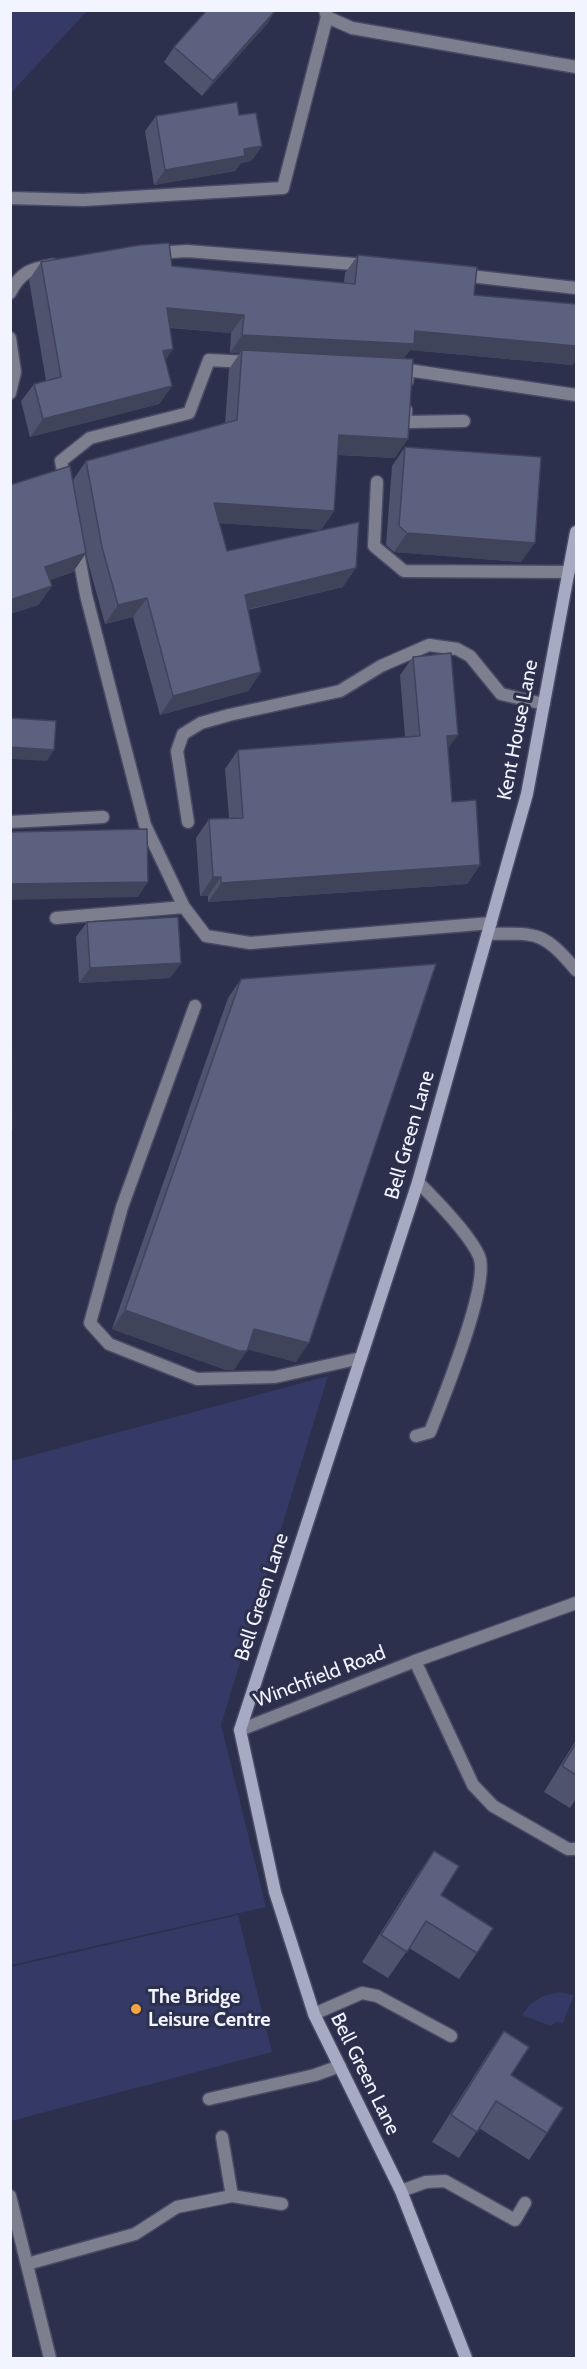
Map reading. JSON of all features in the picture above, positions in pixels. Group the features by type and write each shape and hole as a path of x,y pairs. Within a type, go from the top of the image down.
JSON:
{"street":[{"path":"10,198 83,200 283,188 326,14 352,28 576,67"},
{"path":"141,254 187,251 381,267"},
{"path":"10,293 17,279 27,270 64,263"},
{"path":"450,274 576,288"},
{"path":"10,338 15,372 10,393"},
{"path":"68,494 61,461 90,438 189,413 209,360 256,363"},
{"path":"464,421 405,422 407,396 402,369 576,395"},
{"path":"377,482 374,546 404,571 569,572"},
{"path":"74,528 86,595 145,825 184,907 206,936 250,943 489,928 531,933 556,947 576,970"},
{"name":"Kent House Lane","path":"489,928 526,794 576,532"},
{"path":"188,822 177,751 183,734 201,723 229,715 340,691 381,666 429,645 457,649 470,656 501,694 544,704"},
{"path":"10,822 103,817"},
{"path":"56,918 184,907"},
{"name":"Bell Green Lane","path":"466,2358 401,2191 314,2014 275,1892 240,1730 418,1182 489,928"},
{"path":"195,1006 122,1207 90,1323 109,1344 197,1378 275,1377 361,1358"},
{"path":"416,1436 430,1432 448,1386 479,1292 480,1258 446,1211 418,1182"},
{"name":"Winchfield Road","path":"240,1730 415,1661 576,1603"},
{"name":"Winchfield Road","path":"415,1661 473,1785 493,1806 568,1849 576,1849"},
{"path":"314,2014 362,1994 377,1996 451,2036"},
{"path":"209,2098 315,2075 340,2066"},
{"path":"222,2138 231,2196"},
{"path":"401,2191 426,2182 445,2181 515,2220 525,2203"},
{"path":"10,2196 50,2358"},
{"path":"27,2264 135,2234 177,2207 231,2196 282,2204"}],"shaded area":[{"path":"10,11 87,11 11,93"},
{"path":"328,1376 221,1725 266,1907 11,1965 11,1461"},
{"name":"The Bridge Leisure Centre","path":"238,1915 272,2052 11,2121 11,1967"},
{"path":"560,1992 574,1995 563,2023 556,2022 551,2026 522,2015 538,1999"}],"building":[{"path":"207,10 276,10 213,81 174,47"},
{"path":"237,102 239,115 256,113 262,146 244,149 245,156 165,170 156,116"},
{"path":"169,243 172,266 355,284 358,255 477,267 474,295 576,304 576,346 415,331 414,344 242,335 244,315 167,308 173,349 163,351 172,386 43,419 34,384 61,377 41,262 140,245"},
{"path":"242,350 413,359 408,439 339,435 334,511 214,503 227,551 359,522 356,568 245,595 261,672 173,696 147,598 118,605 102,547 86,461 237,420"},
{"path":"405,447 541,457 535,543 407,533 399,526"},
{"path":"70,466 86,553 45,567 52,586 10,600 10,485"},
{"path":"451,653 458,735 447,736 452,802 476,800 480,865 221,883 221,877 213,877 209,819 243,818 238,750 420,736 413,657"},
{"path":"10,718 56,721 54,750 10,747"},
{"path":"147,829 148,882 10,884 10,832"},
{"path":"178,917 181,963 90,968 87,922"},
{"path":"436,964 309,1343 254,1329 247,1351 239,1351 125,1310 241,979"},
{"path":"11,986 12,1129 10,1129"},
{"path":"576,1743 576,1775 562,1766"},
{"path":"434,1851 459,1866 441,1895 493,1928 477,1953 426,1921 407,1952 381,1935"},
{"path":"504,2031 529,2047 511,2075 563,2108 547,2133 496,2101 477,2132 451,2115"}],"place":[{"name":"The Bridge Leisure Centre","path":"136,2009"}]}
